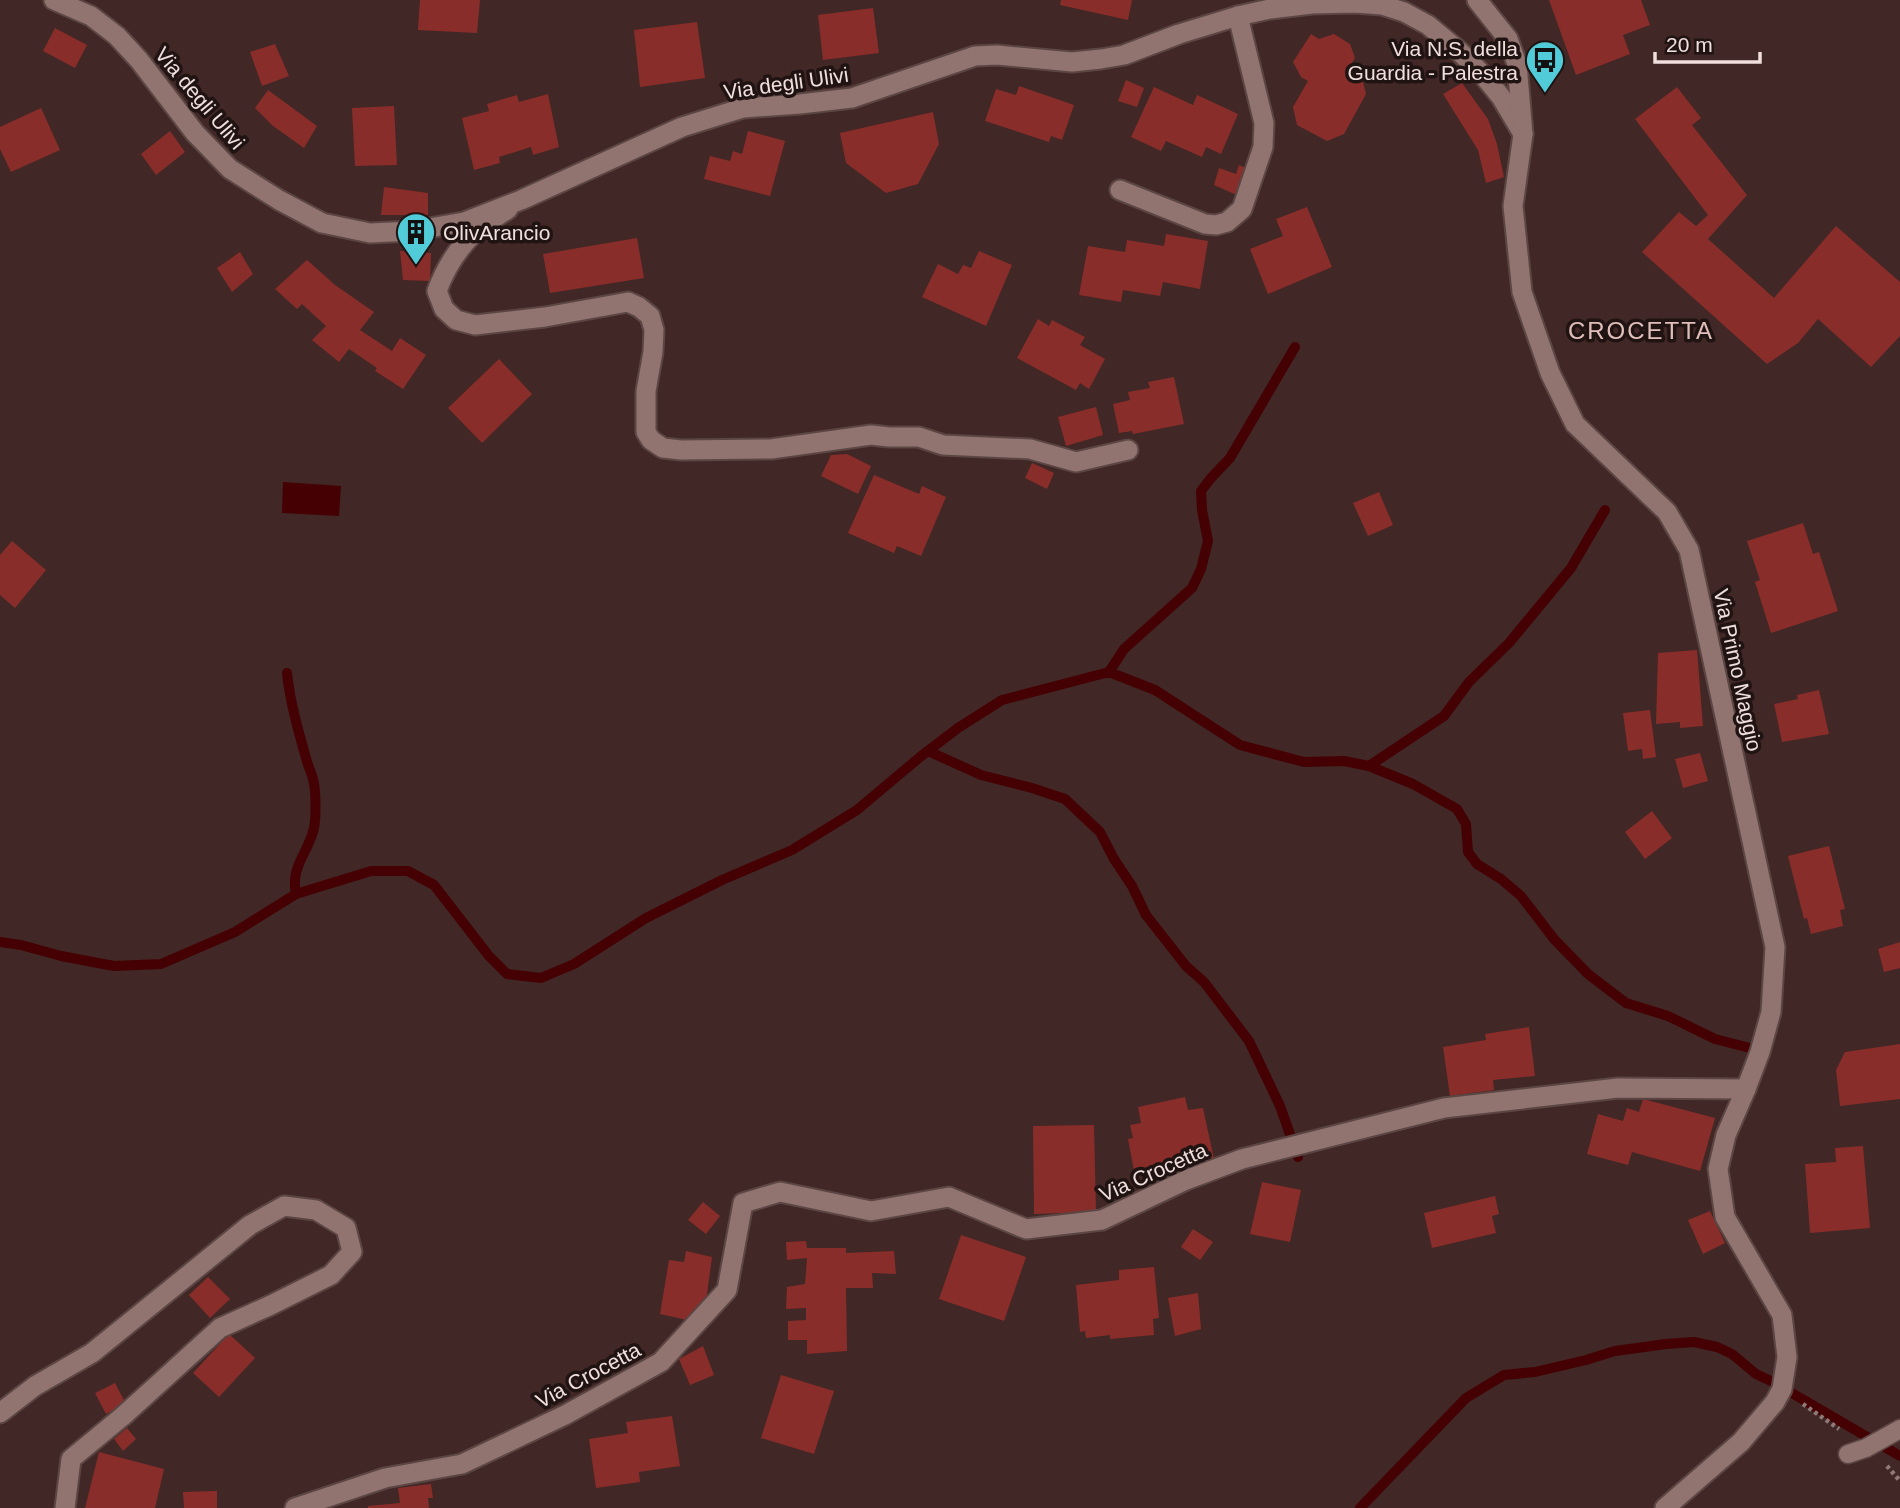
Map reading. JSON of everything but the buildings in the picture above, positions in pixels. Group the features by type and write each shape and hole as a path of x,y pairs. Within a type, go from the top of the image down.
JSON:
{"street":[{"name":"Via degli Ulivi","path":"54,0 91,16 117,36 139,60 195,133 230,169 322,223 370,233 412,231 464,222 521,200 682,127 743,108 852,98 975,56 997,55 1072,62 1101,60 1124,55 1238,16 1291,7 1354,3 1382,5 1404,12 1428,25 1483,75 1523,134"},
{"name":"Via Primo Maggio","path":"1477,0 1508,39 1517,64 1523,134 1513,206 1522,292 1550,373 1576,424 1667,512 1689,550 1775,947 1771,1012 1760,1052 1726,1135 1718,1169 1725,1217 1782,1315 1787,1357 1782,1389 1775,1402 1741,1442 1665,1508"},
{"path":"1120,190 1205,224 1227,222 1242,209 1263,147 1264,123 1238,16"},
{"path":"521,200 476,231 457,253 443,275 437,291 444,309 456,320 475,325 545,317 628,302 639,307 650,316 654,330 646,391 646,432 651,440 663,448 771,449 871,435 919,438 943,445 1030,449 1076,463 1128,450"},
{"name":"Via Crocetta","path":"295,1508 385,1478 462,1464 565,1415 661,1362 727,1290 743,1203 780,1192 870,1211 949,1197 1026,1229 1102,1220 1186,1180 1241,1159 1444,1108 1618,1088 1746,1089"},
{"path":"0,1413 35,1386 92,1353 250,1225 284,1206 316,1210 346,1228 352,1252 331,1275 220,1328 71,1459 65,1508"}],"lane":[{"path":"1847,1454 1866,1448 1900,1429"}],"shaded area":[{"path":"283,482 341,486 339,516 282,513"}],"waterway":[{"path":"1109,672 1124,649 1192,588 1201,569 1208,541 1201,491 1230,458 1295,347"},
{"path":"1369,766 1444,716 1469,682 1509,643 1571,568 1605,510"},
{"path":"0,942 114,966 161,964 235,932 296,894 371,871 408,871 434,885 489,956 507,974 541,978 574,964 646,918 722,880 792,850 857,810 958,728 1002,700 1109,672 1155,690 1240,745 1304,762 1344,761 1369,766 1413,784 1457,809 1466,824 1468,852 1477,864 1521,896 1554,939 1588,974 1626,1003 1668,1016 1715,1039 1750,1048"},
{"path":"287,673 295,716 313,781 315,800 314,828 298,867 296,894"},
{"path":"928,751 981,775 1065,799 1100,832 1146,915 1186,966 1204,982 1249,1041 1280,1106 1298,1157"},
{"path":"1360,1508 1466,1398 1504,1375 1535,1372 1615,1351 1666,1344 1694,1342 1717,1347 1732,1354 1756,1374 1900,1456"}],"place":[{"name":"Via N.S. della Guardia - Palestra","path":"1545,94"},
{"name":"OlivArancio","path":"416,266"}],"district":[{"name":"CROCETTA","path":"1641,330"}]}
